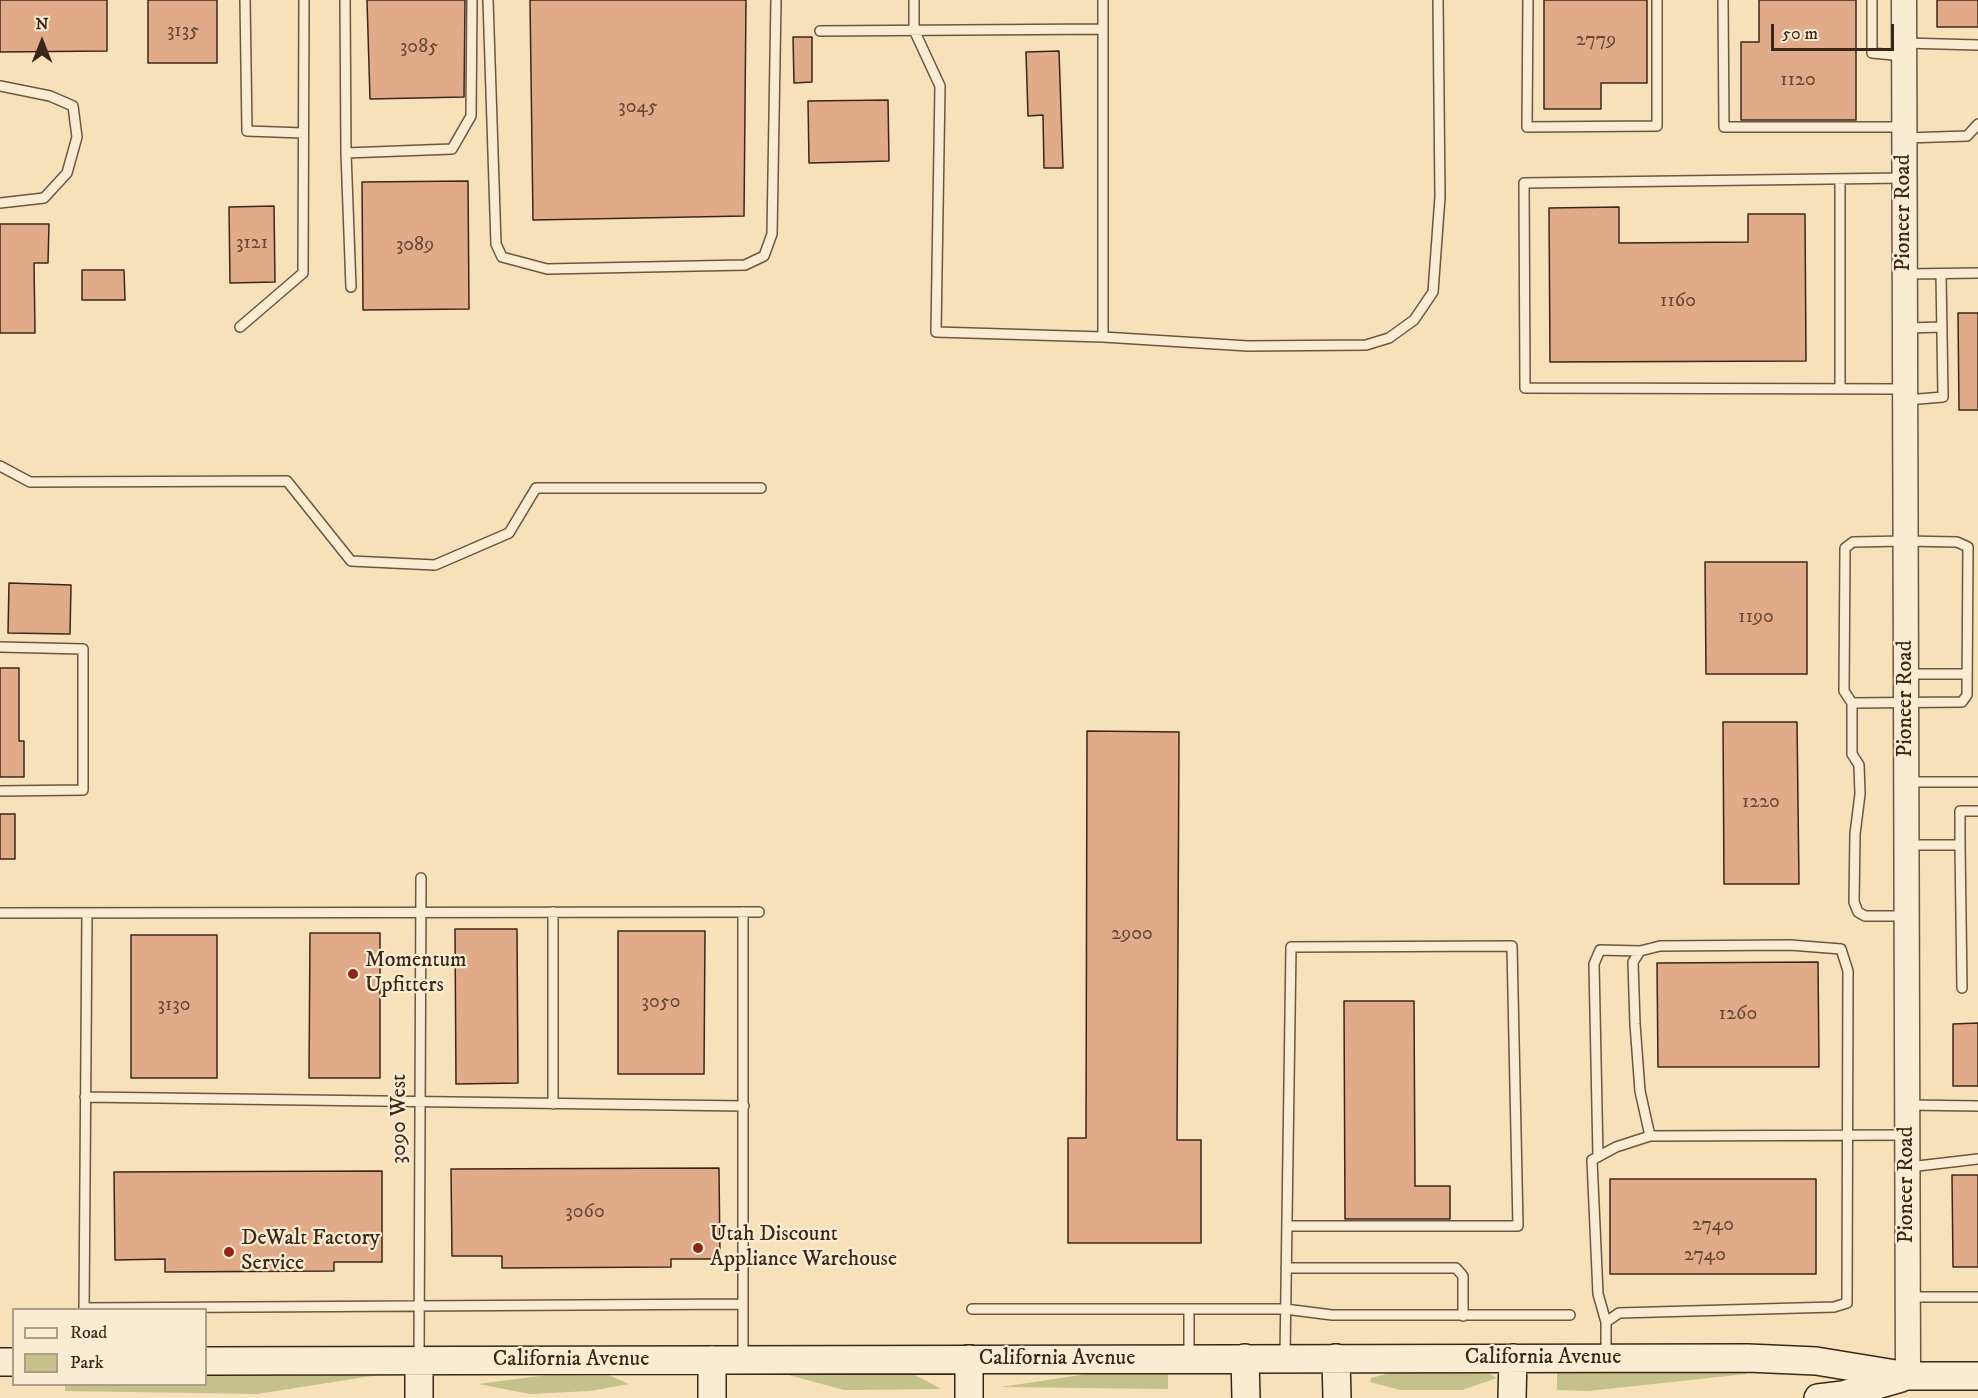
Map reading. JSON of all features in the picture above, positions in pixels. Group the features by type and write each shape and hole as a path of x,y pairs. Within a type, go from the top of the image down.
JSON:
{"main road":[{"path":"1245,1358 1246,1398"},
{"path":"1336,1358 1337,1398"},
{"path":"1512,1398 1513,1358"},
{"path":"969,1359 969,1398"},
{"name":"California Avenue","path":"207,1361 1783,1359 1843,1365 1908,1387"},
{"path":"419,1360 419,1398"},
{"path":"712,1360 712,1398"},
{"name":"California Avenue","path":"1818,1398 1978,1376"}],"street":[{"name":"Pioneer Road","path":"1904,0 1908,1387"}],"lane":[{"path":"246,0 247,132 303,133"},
{"path":"240,327 303,273 304,0"},
{"path":"345,0 346,153 351,287"},
{"path":"346,153 452,149 471,116 472,0"},
{"path":"489,0 496,244 502,257 547,269 745,266 764,256 772,234 776,0"},
{"path":"914,0 914,30 940,86 936,332 1103,337 1248,346 1366,345 1389,338 1414,320 1433,292 1440,197 1438,0"},
{"path":"1103,0 1103,337"},
{"path":"1528,0 1527,127 1657,126 1657,0"},
{"path":"1723,0 1724,127 1967,136 1978,124"},
{"path":"1872,0 1872,53 1978,45"},
{"path":"820,31 1103,28"},
{"path":"0,86 50,96 73,106 77,137 67,173 44,198 0,203"},
{"path":"1904,178 1524,183 1525,388 1840,389 1943,398 1941,274"},
{"path":"1840,179 1840,389"},
{"path":"1904,274 1978,273"},
{"path":"1905,328 1942,327"},
{"path":"0,466 30,482 287,481 351,561 435,565 509,533 536,488 761,488"},
{"path":"1852,703 1962,702 1967,695 1968,547 1957,542 1905,541 1852,542 1845,548 1844,691 1852,703 1852,754 1859,765 1860,794 1855,834 1854,902 1858,912 1865,916 1906,916"},
{"path":"0,647 83,649 83,790 0,791"},
{"path":"1906,674 1967,674"},
{"path":"1906,782 1978,782"},
{"path":"1962,988 1960,811 1978,811"},
{"path":"1906,844 1960,845"},
{"name":"3090 West","path":"419,1360 420,878"},
{"path":"553,1104 554,912"},
{"path":"743,912 743,1360"},
{"path":"0,913 759,912"},
{"path":"84,1308 87,913"},
{"path":"1598,1157 1594,964 1600,950 1640,951 1660,946 1766,945 1841,949 1848,971 1846,1303 1834,1307 1619,1313 1606,1322"},
{"path":"1285,1358 1291,947 1512,946 1518,1226 1287,1226"},
{"path":"1640,951 1633,962 1635,1024 1640,1091 1650,1136"},
{"path":"85,1097 744,1106"},
{"path":"1906,1105 1978,1106"},
{"path":"1606,1358 1606,1322 1598,1294 1593,1233 1592,1160 1616,1147 1650,1136 1906,1135"},
{"path":"1907,1168 1978,1159 1978,1150"},
{"path":"1286,1268 1456,1268 1463,1276 1463,1316"},
{"path":"1907,1297 1978,1297"},
{"path":"151,1308 419,1304 743,1304"},
{"path":"972,1309 1285,1309 1332,1315 1570,1315"},
{"path":"1189,1309 1189,1359"}],"green space":[{"path":"1557,1367 1744,1367 1746,1374 1588,1391 1557,1390"},
{"path":"594,1369 629,1384 590,1391 530,1394 478,1384"},
{"path":"1121,1369 1168,1370 1168,1389 1001,1387"},
{"path":"1406,1369 1481,1369 1497,1378 1462,1390 1400,1390 1370,1382 1371,1378"},
{"path":"770,1370 906,1370 941,1389 844,1390"},
{"path":"391,1373 257,1394 65,1391 65,1386 207,1386 207,1374"}],"building":[{"path":"0,0 107,0 107,51 0,52"},
{"path":"148,0 217,0 217,63 148,63"},
{"path":"367,0 465,0 464,97 370,99"},
{"path":"530,0 746,0 744,216 533,220"},
{"path":"1544,0 1647,0 1647,83 1601,83 1601,109 1544,109"},
{"path":"1759,0 1856,0 1856,120 1741,120 1741,42 1759,42"},
{"path":"1937,0 1978,0 1978,27 1937,27"},
{"path":"793,37 812,37 812,82 794,83"},
{"path":"1059,51 1063,168 1044,168 1043,115 1028,116 1026,52"},
{"path":"888,100 889,161 809,163 808,101"},
{"path":"468,181 469,309 363,310 362,182"},
{"path":"274,206 275,282 230,283 229,207"},
{"path":"1619,207 1619,243 1748,242 1748,214 1805,214 1806,361 1550,362 1549,208"},
{"path":"0,224 49,224 48,263 34,263 35,333 0,333"},
{"path":"82,270 124,270 125,300 82,300"},
{"path":"1958,313 1978,313 1978,410 1959,410"},
{"path":"1705,562 1807,562 1807,674 1706,674"},
{"path":"9,583 71,585 70,634 8,633"},
{"path":"0,668 19,668 19,741 24,741 24,777 0,777"},
{"path":"1723,722 1797,722 1799,884 1724,884"},
{"path":"1087,731 1179,732 1177,1140 1201,1140 1201,1243 1068,1243 1068,1138 1086,1138"},
{"path":"0,814 15,814 15,859 0,859"},
{"path":"455,929 517,929 518,1083 456,1084"},
{"path":"618,931 705,931 704,1074 618,1074"},
{"path":"310,933 380,933 380,1078 309,1078"},
{"path":"131,935 217,935 217,1078 131,1078"},
{"path":"1818,962 1819,1067 1658,1067 1657,963"},
{"path":"1344,1001 1414,1001 1415,1186 1450,1186 1450,1219 1345,1219"},
{"path":"1978,1023 1978,1086 1953,1086 1953,1024"},
{"path":"719,1168 720,1259 671,1259 671,1267 502,1268 502,1256 452,1256 451,1169"},
{"path":"382,1171 382,1262 334,1262 334,1271 165,1272 165,1259 115,1260 114,1172"},
{"path":"1952,1175 1978,1175 1978,1267 1953,1267"},
{"path":"1610,1179 1816,1179 1816,1274 1610,1274"}],"place":[{"name":"Momentum Upfitters","path":"353,974"},
{"name":"Utah Discount Appliance Warehouse","path":"698,1248"},
{"name":"DeWalt Factory Service","path":"229,1252"}]}
